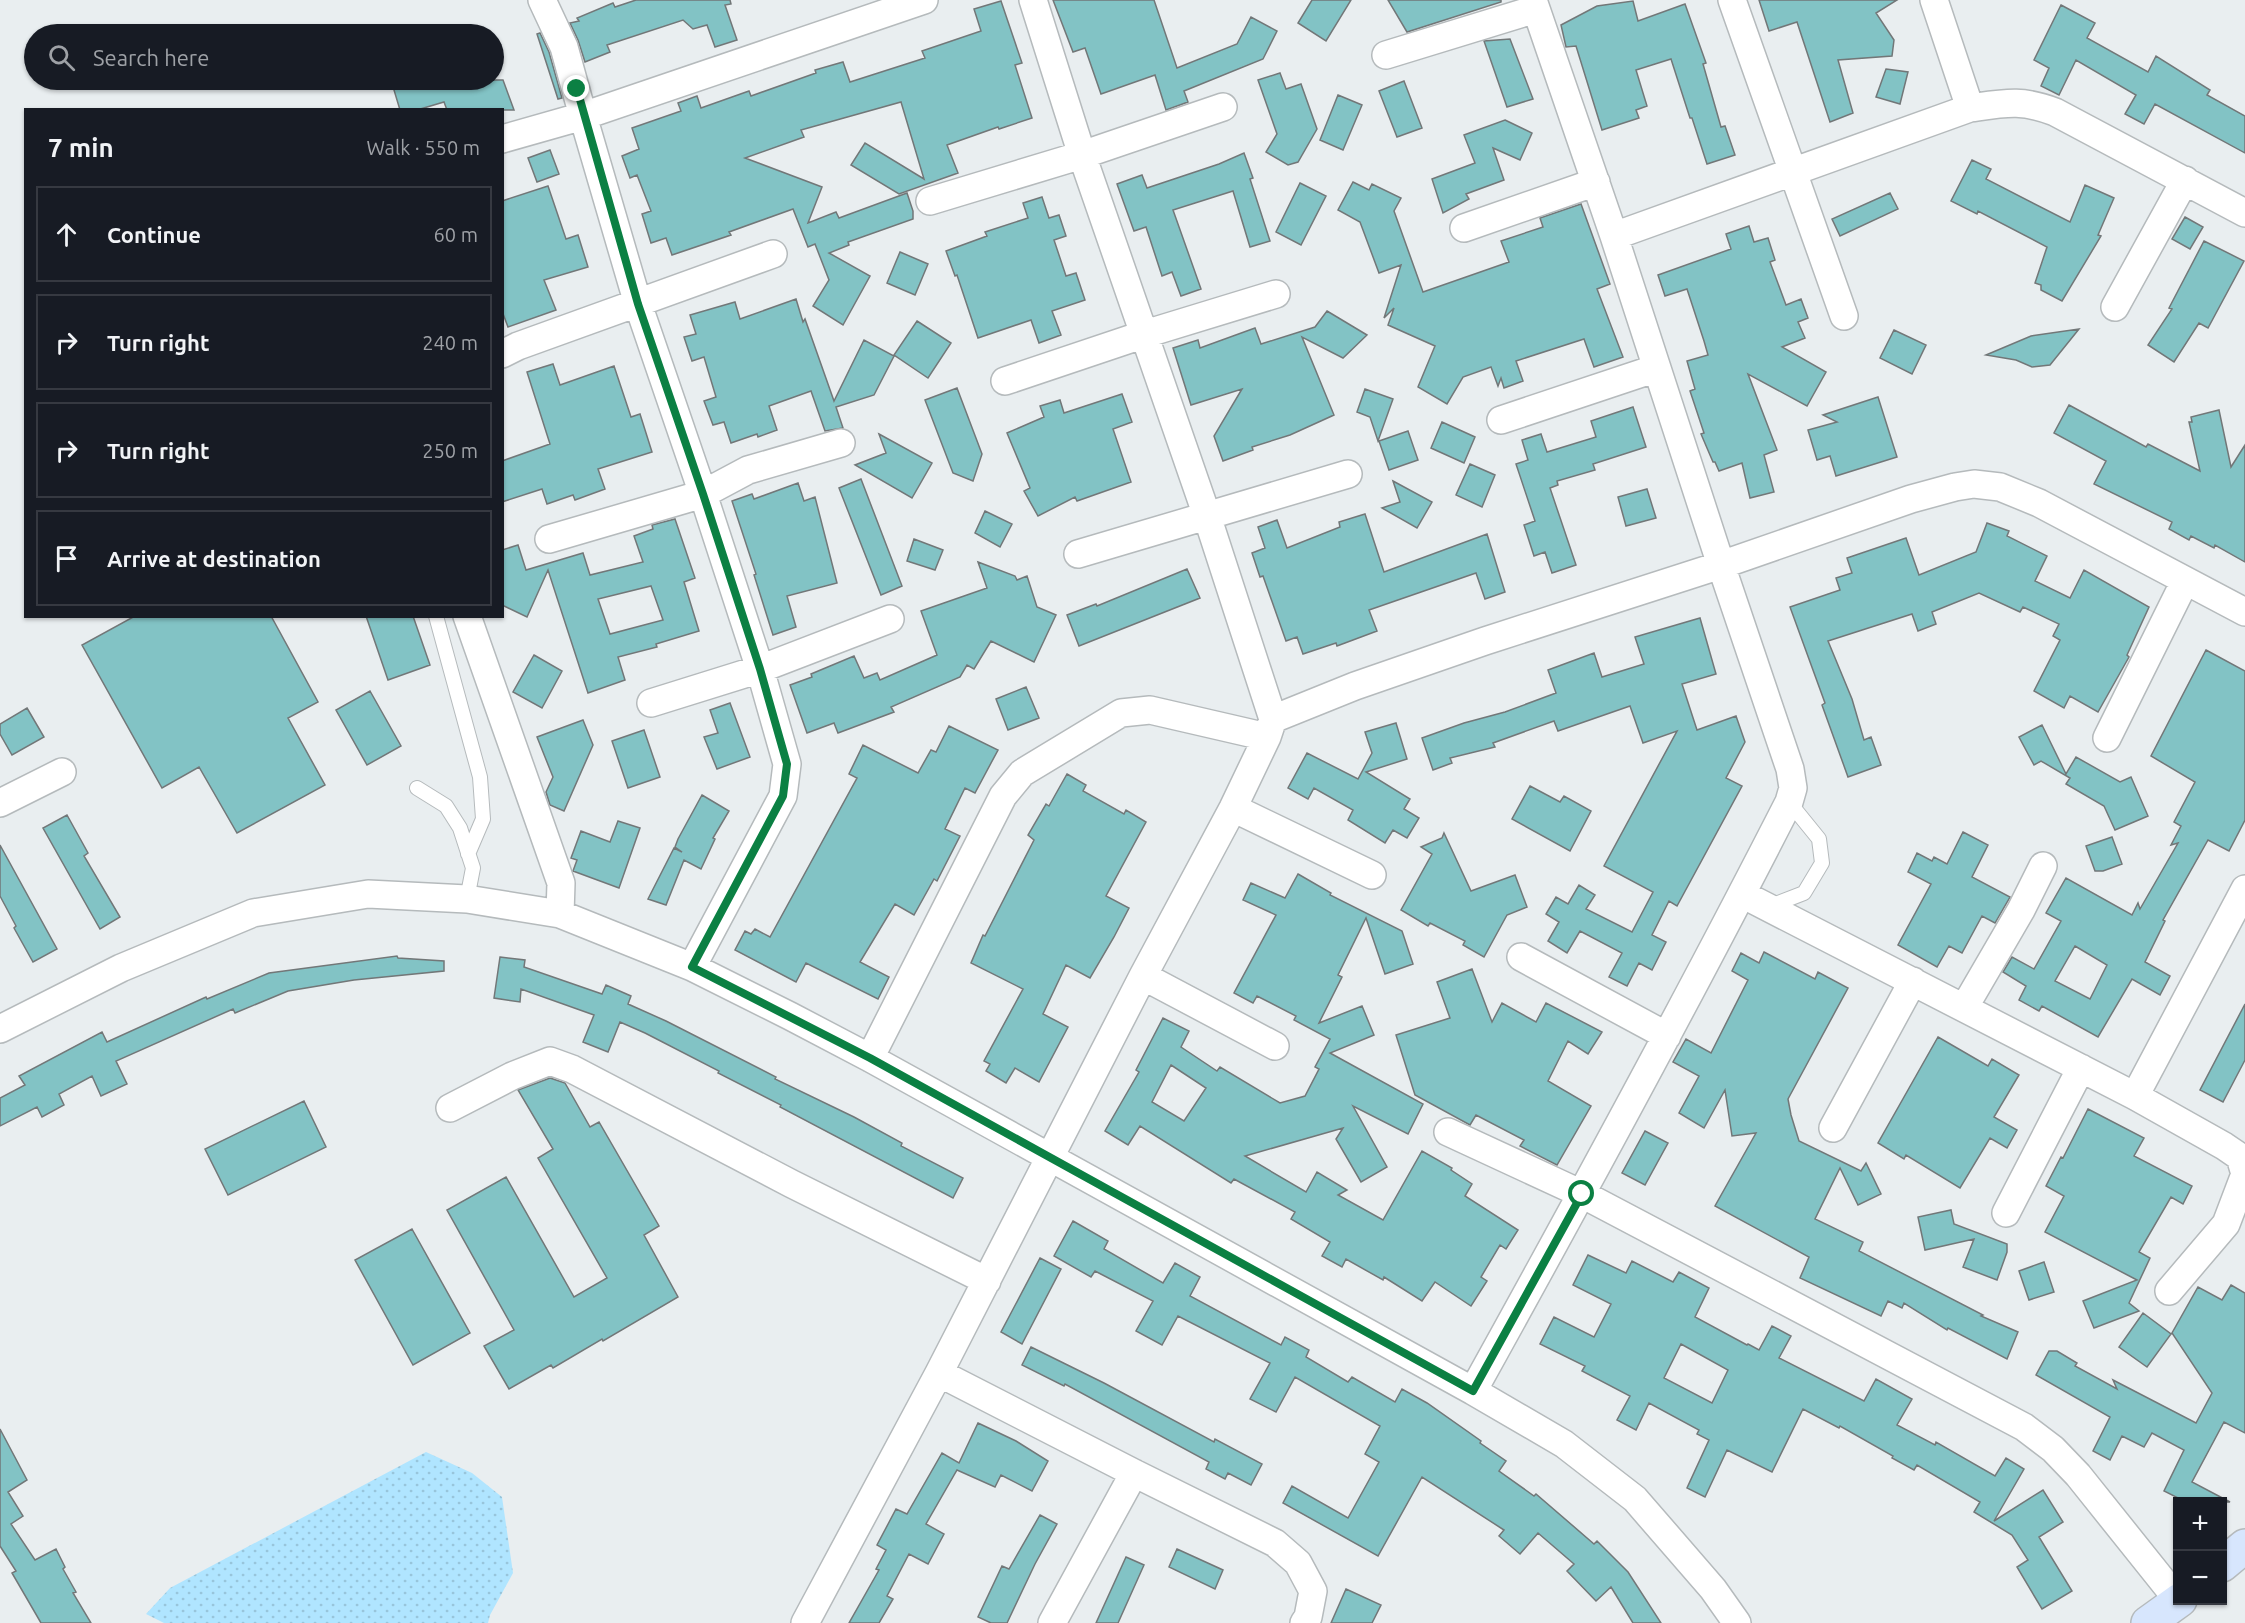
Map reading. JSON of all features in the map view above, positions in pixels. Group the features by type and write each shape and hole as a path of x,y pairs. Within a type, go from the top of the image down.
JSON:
{"street":[{"path":"542,0 564,47 638,304 760,669 787,764 783,796 692,967"},
{"path":"504,139 583,116 924,0"},
{"path":"806,1623 1233,808 1270,728 1207,516 1082,155 1033,0"},
{"path":"1732,0 1844,316"},
{"path":"1934,0 1971,108"},
{"path":"1386,55 1535,5 1614,236 1790,769 1793,788 1789,802 1667,1036 1473,1391"},
{"path":"1614,236 1971,108 2013,102 2035,105 2055,112 2245,213"},
{"path":"930,201 1082,155 1223,107"},
{"path":"2115,307 2185,180"},
{"path":"1464,228 1596,183"},
{"path":"504,353 774,254"},
{"path":"1005,381 1145,334 1276,294"},
{"path":"1500,420 1657,368"},
{"path":"549,538 703,494 748,470 841,443"},
{"path":"1078,554 1348,474"},
{"path":"870,1058 1003,796 1022,772 1121,713 1150,710 1270,728 1365,682 1721,565 1911,499 1974,484 2000,487 2039,504 2245,612"},
{"path":"2107,738 2185,581"},
{"path":"468,618 561,883 560,914"},
{"path":"651,703 760,669 890,619"},
{"path":"0,802 62,772"},
{"path":"1233,808 1372,875"},
{"path":"1964,1008 2021,910 2043,867"},
{"path":"2135,1096 2245,889"},
{"path":"0,1029 121,968 254,913 368,894 467,899 560,914 692,967 870,1058 1473,1391 1564,1444 1635,1499 1713,1589 1737,1623"},
{"path":"1742,894 2135,1096 2240,1157 2245,1174 2226,1224 2169,1290"},
{"path":"1521,957 1667,1036"},
{"path":"1143,976 1275,1046"},
{"path":"1833,1128 1912,981"},
{"path":"450,1108 512,1076 550,1061 572,1069 792,1184 987,1281"},
{"path":"2006,1213 2081,1068"},
{"path":"1448,1132 1582,1194 2024,1427 2053,1449 2078,1475 2173,1593"},
{"path":"939,1373 1275,1543 1298,1563 1313,1591 1305,1623"},
{"path":"1052,1623 1134,1473"},
{"path":"2227,1562 2245,1546"},
{"path":"2148,1623 2173,1604"}],"lane":[{"path":"437,618 480,777 483,819 468,854"},
{"path":"417,788 446,806 460,828 473,868 467,899"},
{"path":"1768,907 1804,892 1822,863 1819,839 1789,802"}],"shaded area":[{"path":"426,1452 472,1473 502,1497 513,1573 488,1623 164,1623 146,1614 170,1588"}],"building":[{"path":"636,0 730,0 731,4 725,5 737,40 715,47 707,25 693,29 683,20 607,45 610,52 585,62 570,23 579,21 577,18 613,3 615,7"},
{"path":"1053,0 1154,0 1177,68 1237,44 1251,17 1277,31 1263,59 1184,91 1188,102 1166,110 1155,75 1101,94 1085,48 1073,52"},
{"path":"1312,0 1351,0 1326,41 1298,23"},
{"path":"1388,0 1501,0 1501,2 1407,32"},
{"path":"1759,0 1897,0 1876,13 1894,40 1892,56 1838,60 1853,113 1830,122 1797,22 1769,31"},
{"path":"1001,1 1022,63 1015,65 1032,118 947,145 958,173 899,194 851,165 865,143 924,179 901,102 801,130 804,137 745,158 822,187 808,223 836,212 839,218 907,193 913,219 848,242 849,245 829,253 870,276 843,325 813,306 829,280 815,244 808,247 793,209 729,232 731,235 672,255 666,238 651,243 642,214 651,211 637,175 630,178 622,156 639,149 632,128 681,111 678,103 697,96 701,108 749,91 751,96 816,73 815,70 843,62 850,82 925,58 922,51 981,31 974,9"},
{"path":"1633,1 1638,21 1685,4 1706,63 1703,64 1721,127 1725,126 1735,155 1707,164 1671,59 1636,70 1647,106 1636,110 1639,118 1602,130 1576,46 1566,47 1561,25 1597,6"},
{"path":"2061,5 2095,23 2087,38 2148,72 2156,56 2210,90 2207,95 2245,116 2245,153 2155,104 2144,124 2125,114 2136,95 2076,60 2059,95 2041,86 2049,68 2034,60"},
{"path":"540,33 549,52 562,98 558,99 537,34"},
{"path":"1510,39 1533,99 1507,107 1484,41"},
{"path":"1886,69 1908,72 1900,104 1876,97"},
{"path":"1280,73 1286,89 1301,84 1317,129 1298,162 1288,165 1266,152 1277,134 1258,80"},
{"path":"1404,81 1422,128 1397,137 1379,91"},
{"path":"504,83 514,110 446,108 444,102 424,108 399,108 394,90 504,90"},
{"path":"1338,95 1362,105 1343,150 1320,140"},
{"path":"1505,120 1532,133 1520,160 1493,148 1504,180 1466,194 1469,199 1443,213 1432,179 1475,163 1464,135"},
{"path":"550,150 559,174 537,182 528,158"},
{"path":"1244,153 1270,241 1250,247 1233,191 1173,210 1201,289 1181,296 1172,272 1162,276 1146,227 1134,231 1117,184 1142,175 1147,188 1219,164"},
{"path":"1972,160 1991,169 1986,179 2070,222 2085,185 2114,198 2098,235 2101,236 2062,301 2041,290 2041,285 2035,283 2047,247 1978,211 1977,214 1951,201"},
{"path":"1353,182 1369,190 1372,184 1401,198 1394,211 1423,292 1509,262 1501,241 1543,227 1540,218 1581,204 1610,284 1597,289 1623,357 1594,367 1584,339 1516,361 1523,381 1504,388 1501,378 1498,386 1491,367 1463,377 1447,404 1418,387 1435,346 1388,325 1394,308 1384,318 1401,265 1379,273 1360,222 1338,210"},
{"path":"1300,183 1326,196 1301,245 1276,232"},
{"path":"548,186 566,239 578,235 588,267 544,280 556,310 508,327 504,316 504,200"},
{"path":"1890,193 1898,209 1840,236 1832,219"},
{"path":"1042,197 1049,218 1059,215 1066,236 1054,240 1066,276 1076,273 1085,300 1052,311 1061,335 1039,343 1031,320 978,338 957,275 955,276 946,251 987,236 985,232 1028,218 1023,203"},
{"path":"2185,217 2203,227 2190,249 2172,239"},
{"path":"1749,226 1754,242 1768,238 1775,260 1770,262 1786,305 1801,299 1808,318 1798,322 1805,338 1782,347 1826,372 1807,406 1748,374 1777,450 1764,455 1774,492 1750,498 1742,463 1719,471 1701,434 1704,433 1690,391 1695,389 1687,361 1708,355 1687,289 1665,296 1658,275 1731,249 1726,234"},
{"path":"2204,241 2244,261 2208,328 2199,323 2174,362 2148,345 2172,309 2169,308"},
{"path":"900,252 928,264 915,295 887,283"},
{"path":"796,299 834,401 864,340 894,356 874,395 836,407 843,428 825,431 811,391 769,406 777,430 731,443 724,422 713,425 704,401 716,397 704,357 692,361 684,337 696,334 690,315 735,302 740,319"},
{"path":"1327,311 1367,335 1343,358 1302,337 1334,415 1290,435 1252,447 1253,450 1223,461 1214,436 1242,389 1191,405 1173,348 1198,340 1200,348 1255,328 1261,344 1315,327"},
{"path":"917,321 951,343 928,378 894,355"},
{"path":"2079,329 2050,365 2032,367 2016,360 1986,355 2031,336"},
{"path":"1894,330 1926,345 1912,374 1880,358"},
{"path":"553,364 560,385 614,366 631,417 640,414 652,452 598,469 605,489 575,500 573,495 547,504 542,489 504,501 504,460 550,444 527,372"},
{"path":"957,388 982,454 973,481 953,473 925,400"},
{"path":"1365,389 1393,399 1378,441 1370,417 1357,412"},
{"path":"1122,394 1132,422 1113,429 1131,482 1077,501 1075,497 1038,516 1024,491 1030,488 1007,433 1044,417 1040,406 1060,400 1064,413"},
{"path":"1878,397 1897,457 1836,476 1830,456 1817,460 1808,430 1837,422 1823,415"},
{"path":"2069,405 2146,447 2148,444 2200,471 2189,422 2192,422 2191,417 2219,410 2231,467 2245,445 2245,562 2215,545 2214,548 2191,536 2189,540 2169,529 2172,522 2094,484 2106,461 2054,433"},
{"path":"1633,407 1646,447 1593,464 1595,470 1557,481 1558,485 1550,488 1576,565 1552,573 1545,552 1534,556 1524,525 1535,521 1516,464 1528,460 1522,440 1541,434 1547,452 1596,437 1591,421"},
{"path":"1442,422 1475,437 1464,463 1431,448"},
{"path":"1408,431 1418,460 1389,470 1379,441"},
{"path":"879,434 932,463 912,498 855,465 886,453"},
{"path":"1470,464 1495,475 1482,507 1456,495"},
{"path":"861,479 902,586 881,595 839,488"},
{"path":"1393,481 1432,502 1417,528 1382,508 1400,502"},
{"path":"798,483 804,501 815,497 837,583 787,596 796,627 773,635 732,501 752,494 754,499"},
{"path":"1647,489 1656,518 1626,526 1618,497"},
{"path":"985,511 1012,524 1000,547 975,533"},
{"path":"1365,514 1384,572 1487,534 1505,592 1485,599 1476,573 1369,610 1377,631 1337,646 1336,643 1303,654 1297,637 1286,641 1263,576 1260,577 1252,553 1265,548 1258,527 1277,520 1287,548 1340,527 1339,522"},
{"path":"675,519 695,578 684,582 699,631 656,644 657,647 618,657 625,680 588,693 548,570 527,617 504,606 504,549 518,545 526,570 583,553 590,575 643,562 634,536 653,529 652,525","holes":["651,586 663,620 610,634 598,599"]},
{"path":"1987,523 2009,531 2007,536 2047,556 2035,581 2070,598 2084,570 2149,607 2127,655 2129,657 2098,712 2070,696 2064,708 2034,691 2060,640 2053,636 2059,624 2023,607 2020,612 1979,593 1932,612 1936,624 1918,631 1912,614 1828,641 1852,699 1864,740 1871,737 1881,765 1848,777 1822,705 1825,703 1790,607 1840,590 1836,578 1852,573 1847,558 1906,538 1919,575 1976,552"},
{"path":"914,539 943,550 935,570 907,561"},
{"path":"978,562 1015,576 1017,580 1027,576 1037,607 1056,615 1034,662 991,641 974,669 967,665 960,677 891,707 894,712 838,733 834,723 807,733 790,685 854,656 864,678 877,673 880,680 937,655 921,611 987,588"},
{"path":"1187,569 1200,598 1079,646 1067,615 1096,604 1097,606"},
{"path":"131,618 272,618 318,702 288,718 325,785 237,833 199,767 162,788 82,645"},
{"path":"367,618 414,618 430,665 388,680"},
{"path":"1700,618 1716,674 1682,684 1697,730 1736,716 1745,742 1726,778 1742,786 1677,906 1669,901 1652,935 1666,942 1652,970 1639,963 1627,986 1609,977 1622,953 1580,931 1567,953 1548,941 1559,922 1546,914 1556,897 1568,904 1579,885 1595,895 1586,909 1632,932 1653,892 1604,866 1677,731 1643,743 1630,706 1558,731 1554,721 1493,743 1495,747 1450,758 1452,763 1433,770 1422,738 1556,693 1548,670 1594,653 1602,677 1644,664 1635,637"},
{"path":"2206,650 2245,671 2245,820 2229,851 2208,840 2163,920 2165,921 2145,962 2170,976 2160,995 2132,979 2098,1037 2042,1006 2039,1011 2019,1000 2026,986 2003,972 2012,957 2034,969 2061,921 2046,913 2066,878 2132,915 2138,903 2140,909 2178,843 2171,845 2181,826 2174,822 2195,782 2151,756","holes":["2075,946 2107,965 2090,999 2055,981"]},
{"path":"534,655 562,671 542,708 513,692"},
{"path":"1026,687 1039,718 1008,730 996,699"},
{"path":"370,691 401,746 367,765 336,710"},
{"path":"730,703 750,757 717,769 704,737 718,733 710,710"},
{"path":"27,708 44,737 12,755 0,734 0,724"},
{"path":"583,720 593,745 564,811 550,805 546,792 553,777 537,737"},
{"path":"1396,723 1407,759 1366,772 1410,799 1404,809 1419,818 1407,838 1393,830 1385,843 1348,820 1353,810 1314,788 1308,799 1288,788 1307,753 1358,779 1372,753 1365,732"},
{"path":"2042,725 2066,774 2076,757 2120,782 2131,777 2148,816 2115,830 2104,806 2066,784 2070,778 2041,761 2034,765 2019,737"},
{"path":"949,726 998,750 975,793 965,788 945,829 960,836 937,881 934,879 914,915 895,904 860,962 889,977 878,999 806,963 796,982 735,950 745,931 751,934 755,929 770,937 857,778 849,774 863,745 918,773 931,750 936,752"},
{"path":"644,730 660,777 628,788 612,741"},
{"path":"1067,774 1086,785 1083,791 1124,814 1126,810 1146,822 1106,896 1129,908 1114,937 1090,978 1066,965 1043,1014 1068,1027 1039,1082 1015,1068 1006,1083 986,1071 990,1064 984,1061 1023,989 971,963 983,935 985,936 1034,840 1028,835 1046,804 1049,806"},
{"path":"1530,786 1560,802 1564,796 1591,811 1570,851 1512,819"},
{"path":"702,795 729,811 713,838 715,839 701,869 684,860 666,905 648,899 674,848 682,852 675,847"},
{"path":"67,815 88,853 84,856 120,917 100,929 43,828"},
{"path":"618,821 640,828 619,888 573,871 577,860 571,858 581,831 610,842"},
{"path":"1963,832 1988,845 1972,877 2010,897 1995,923 1982,916 1962,953 1949,946 1937,967 1898,945 1931,884 1908,872 1917,853 1932,861 1934,857 1947,864"},
{"path":"1444,833 1471,891 1515,875 1527,907 1507,915 1484,957 1463,945 1465,941 1430,923 1428,926 1401,910 1432,854 1421,847 1442,838"},
{"path":"2112,837 2122,864 2103,871 2095,871 2086,846"},
{"path":"0,845 57,949 33,962 0,896"},
{"path":"1298,874 1331,893 1330,895 1402,931 1413,964 1385,974 1366,918 1338,975 1342,977 1319,1023 1362,1006 1374,1035 1330,1053 1423,1104 1408,1134 1353,1106 1387,1167 1361,1182 1336,1139 1343,1128 1245,1156 1306,1192 1317,1172 1347,1190 1338,1195 1383,1220 1422,1151 1452,1168 1451,1170 1472,1184 1465,1196 1518,1230 1506,1249 1500,1245 1481,1277 1487,1281 1471,1306 1435,1282 1422,1301 1384,1277 1383,1280 1346,1259 1342,1267 1322,1256 1330,1242 1291,1219 1295,1212 1234,1179 1231,1183 1140,1126 1128,1145 1105,1131 1139,1072 1136,1070 1163,1018 1189,1031 1181,1047 1217,1071 1220,1067 1280,1103 1305,1096 1319,1069 1315,1067 1330,1039 1294,1020 1296,1016 1257,996 1253,1003 1234,993 1276,915 1243,900 1251,883 1285,898","holes":["1171,1065 1206,1088 1184,1121 1152,1102"]},
{"path":"1764,952 1815,979 1818,972 1848,988 1788,1099 1799,1141 1861,1171 1866,1163 1881,1194 1858,1205 1840,1168 1815,1219 1863,1242 1859,1251 1983,1315 1981,1316 2018,1332 2007,1359 1948,1328 1947,1330 1904,1303 1902,1308 1888,1301 1881,1316 1800,1278 1809,1257 1715,1206 1756,1133 1732,1136 1725,1090 1704,1128 1679,1113 1699,1076 1673,1062 1686,1039 1711,1053 1748,980 1732,971 1741,953 1759,963"},
{"path":"397,956 398,958 444,961 444,971 354,980 288,991 235,1013 233,1009 116,1061 127,1084 101,1096 92,1076 59,1094 64,1105 42,1117 37,1107 0,1126 0,1098 25,1085 19,1076 102,1032 107,1042 206,997 207,999 269,973"},
{"path":"500,957 525,960 524,967 602,994 606,985 631,996 628,1004 854,1117 902,1143 901,1146 963,1178 953,1198 780,1107 781,1105 718,1073 719,1071 620,1022 608,1052 583,1042 594,1015 521,989 520,1002 494,998"},
{"path":"1472,969 1492,1022 1502,1003 1536,1022 1546,1003 1602,1032 1588,1054 1568,1041 1548,1081 1591,1106 1557,1165 1520,1146 1524,1140 1476,1115 1470,1125 1415,1095 1396,1035 1450,1018 1437,982"},
{"path":"2245,1004 2245,1060 2223,1102 2200,1090"},
{"path":"1938,1037 1988,1066 1992,1059 2019,1075 1994,1117 2017,1130 2007,1148 1990,1138 1960,1188 1906,1155 1904,1159 1878,1143"},
{"path":"550,1078 565,1083 590,1127 599,1122 659,1226 644,1235 678,1297 603,1341 602,1339 553,1368 551,1365 509,1389 484,1346 514,1330 447,1210 506,1177 574,1297 607,1278 538,1158 553,1149 518,1090"},
{"path":"304,1101 326,1147 228,1195 205,1149"},
{"path":"2088,1109 2144,1138 2134,1156 2192,1186 2183,1204 2171,1197 2139,1252 2150,1258 2129,1303 2139,1311 2094,1328 2083,1301 2137,1280 2045,1232 2064,1196 2046,1186"},
{"path":"1645,1131 1668,1143 1645,1185 1622,1173"},
{"path":"1951,1210 1954,1224 2007,1244 2007,1252 1997,1280 1963,1267 1974,1239 1925,1250 1918,1217"},
{"path":"1073,1221 1108,1241 1104,1249 1163,1283 1175,1263 1200,1277 1190,1296 1281,1345 1285,1337 1309,1350 1306,1357 1348,1382 1352,1377 1395,1402 1402,1389 1427,1403 1506,1461 1499,1471 1534,1496 1536,1494 1594,1544 1597,1541 1628,1572 1661,1623 1633,1623 1611,1587 1596,1601 1567,1571 1574,1564 1538,1533 1520,1554 1499,1536 1504,1530 1422,1477 1378,1556 1283,1503 1292,1486 1348,1518 1379,1462 1365,1454 1380,1426 1295,1377 1276,1412 1250,1399 1270,1363 1178,1316 1162,1345 1136,1331 1153,1301 1095,1271 1091,1277 1054,1256"},
{"path":"412,1229 470,1333 413,1365 355,1260"},
{"path":"1588,1255 1626,1273 1632,1261 1673,1282 1679,1272 1709,1288 1695,1317 1759,1350 1772,1326 1791,1336 1779,1358 1864,1401 1876,1379 1912,1399 1897,1425 1935,1445 1936,1442 1995,1476 2006,1458 2024,1469 1994,1521 2043,1490 2063,1522 2039,1537 2072,1591 2042,1609 2017,1567 2028,1560 2012,1535 1974,1512 1980,1502 1917,1465 1914,1470 1840,1426 1839,1428 1803,1409 1772,1472 1727,1450 1705,1497 1687,1488 1709,1440 1697,1434 1699,1430 1649,1403 1636,1430 1617,1420 1630,1396 1582,1371 1585,1366 1540,1344 1554,1317 1594,1337 1611,1304 1573,1285","holes":["1681,1344 1728,1370 1712,1403 1664,1378"]},
{"path":"1040,1258 1061,1269 1022,1344 1001,1332"},
{"path":"2044,1262 2054,1292 2029,1300 2019,1271"},
{"path":"2231,1285 2245,1293 2245,1433 2224,1422 2192,1482 2220,1497 2176,1497 2164,1491 2184,1450 2152,1433 2144,1447 2122,1436 2110,1460 2093,1451 2110,1417 2036,1375 2049,1351 2057,1351 2077,1363 2075,1366 2117,1389 2113,1380 2196,1423 2212,1393 2172,1333 2198,1287 2222,1300"},
{"path":"2143,1313 2171,1334 2147,1367 2119,1347"},
{"path":"1031,1347 1214,1442 1215,1439 1262,1464 1251,1485 1228,1473 1225,1479 1206,1469 1209,1462 1065,1384 1064,1386 1022,1365"},
{"path":"978,1423 1016,1441 1048,1461 1032,1491 1001,1475 995,1487 957,1470 926,1524 944,1534 928,1564 909,1554 887,1596 893,1599 879,1623 849,1623 879,1570 876,1569 886,1550 877,1545 896,1509 907,1514 942,1453 959,1463"},
{"path":"0,1429 27,1480 8,1492 23,1516 11,1524 35,1560 56,1549 65,1567 63,1569 76,1592 73,1593 91,1623 41,1623 12,1573 16,1571 0,1546"},
{"path":"1040,1515 1057,1524 1007,1623 991,1623 978,1617 1002,1566 1009,1569"},
{"path":"1177,1549 1223,1570 1215,1589 1169,1567"},
{"path":"1126,1557 1144,1565 1118,1623 1096,1623"},
{"path":"1346,1589 1381,1605 1372,1623 1331,1623"}],"route":[{"path":"577,89 638,304 760,669 787,764 783,796 692,967 870,1058 1473,1391 1582,1194"}]}
